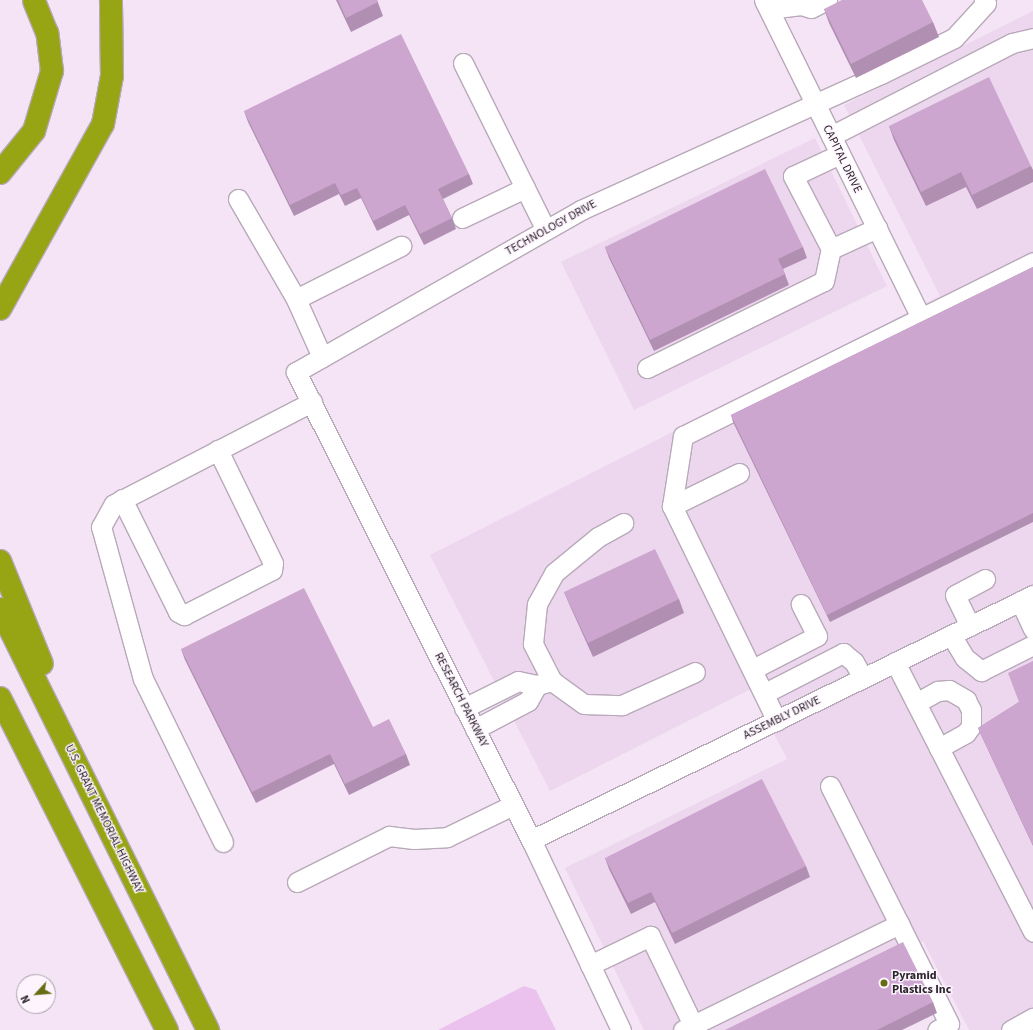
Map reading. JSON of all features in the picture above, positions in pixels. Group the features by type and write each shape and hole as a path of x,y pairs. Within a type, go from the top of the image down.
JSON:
{"highway":[{"path":"0,174 34,131 52,70 47,33 34,0"},
{"path":"0,309 103,124 112,76 111,0"},
{"path":"0,561 116,844"},
{"name":"U.S. GRANT MEMORIAL HIGHWAY","path":"0,609 208,1030"},
{"path":"0,698 57,814 167,1030"},
{"path":"0,713 57,814"}],"street":[{"path":"766,4 801,5 812,8 826,0"},
{"name":"TECHNOLOGY DRIVE","path":"296,372 581,210 815,104 954,38 986,3 984,0"},
{"name":"CAPITAL DRIVE","path":"766,4 921,317"},
{"path":"831,136 1012,43 1033,38"},
{"path":"463,63 546,230"},
{"path":"647,368 824,280 831,249 793,176 840,154"},
{"path":"462,218 525,188"},
{"path":"238,198 296,299 322,357"},
{"path":"831,249 876,228"},
{"path":"296,299 401,246"},
{"path":"777,721 672,506 683,436 1033,262"},
{"name":"RESEARCH PARKWAY","path":"296,372 531,840 621,1030"},
{"path":"223,842 143,679 101,538 101,527 108,512 122,499 312,402"},
{"path":"122,499 178,612 184,615 272,570 273,563 218,450"},
{"path":"672,506 739,473"},
{"path":"545,683 533,644 537,604 554,574 598,538 623,523"},
{"path":"970,626 955,595 985,579"},
{"path":"1027,598 1033,629"},
{"name":"ASSEMBLY DRIVE","path":"531,840 1027,598"},
{"path":"752,669 817,636 801,604"},
{"path":"951,635 966,658 981,671 1033,645"},
{"path":"764,693 843,654 854,662 863,678"},
{"path":"895,662 1033,932"},
{"path":"464,708 518,682 545,683 584,704 622,705 695,672"},
{"path":"475,729 528,701 545,683"},
{"path":"916,703 938,691 950,690 966,700 971,710 971,726 966,733 939,748"},
{"path":"830,786 949,1024 937,1030"},
{"path":"296,882 389,836 414,839 447,837 513,805"},
{"path":"590,965 650,936 688,1027 899,924"},
{"path":"1011,1030 1033,1018"}],"shaded area":[{"path":"1033,11 1033,1030 969,1030 923,941 742,1030 644,1030 565,868 787,759 751,689 550,791 430,555 940,296 844,105"},
{"path":"815,138 887,286 634,410 561,262"},
{"path":"524,986 536,990 556,1030 438,1030"}],"building":[{"path":"338,0 377,0 378,2 346,18"},
{"path":"842,0 922,0 933,22 851,64 824,9"},
{"path":"401,34 469,174 438,189 452,218 420,234 405,205 373,221 357,188 341,195 335,183 290,205 244,111"},
{"path":"989,77 1031,166 972,195 961,172 921,192 889,126"},
{"path":"765,169 803,247 778,259 785,274 650,340 605,247"},
{"path":"1033,267 1033,513 827,615 731,415"},
{"path":"655,549 679,599 588,643 564,592"},
{"path":"304,588 373,727 389,719 406,754 345,784 330,754 252,792 181,649"},
{"path":"1033,661 1033,845 978,728 1019,702 1008,673"},
{"path":"762,779 806,866 672,933 651,892 628,903 605,858"},
{"name":"Pyramid Plastics Inc","path":"903,942 933,1002 877,1030 725,1030"}],"place":[{"name":"Pyramid Plastics Inc","path":"884,983"}]}
